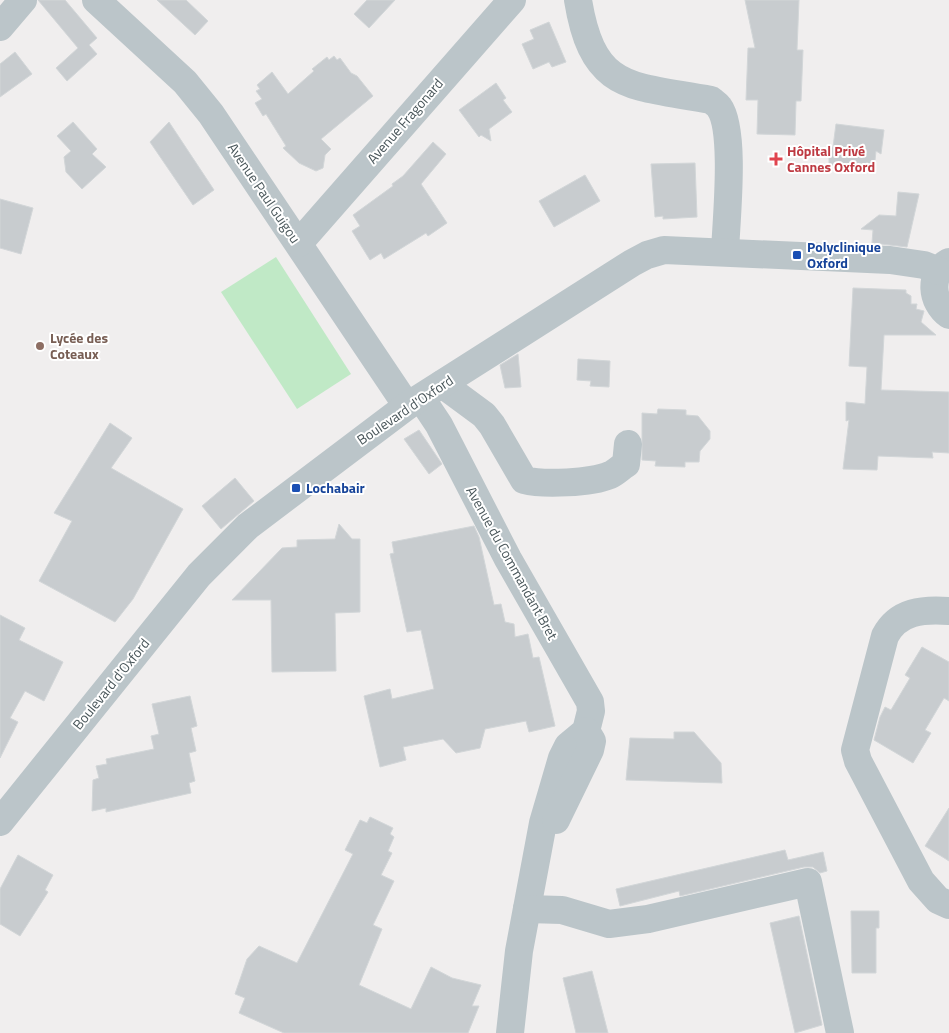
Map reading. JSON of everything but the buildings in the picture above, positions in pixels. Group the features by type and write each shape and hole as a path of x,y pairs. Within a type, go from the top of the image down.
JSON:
{"street":[{"path":"0,26 23,0"},
{"name":"Avenue Paul Guigou","path":"96,0 190,88 299,243 424,396"},
{"name":"Avenue Fragonard","path":"299,243 512,0"},
{"path":"578,0 590,44 597,58 616,78 631,86 711,100 719,107 724,119 728,139 725,252"},
{"name":"Boulevard d'Oxford","path":"0,822 218,554 248,526 296,488 424,396 647,255 664,250 725,252 890,260 944,267"},
{"path":"944,267 934,281 934,291 936,302 949,315"},
{"path":"424,396 484,414 524,480 536,483 592,479 610,475 626,464 628,444"},
{"name":"Avenue du Commandant Bret","path":"424,396 486,519 549,632 588,694 591,711 586,731 592,741 590,750 558,815 534,873 517,961 510,1033"},
{"path":"949,611 916,612 904,615 890,627 885,636 855,750 858,761 921,881 938,900 949,905"},
{"path":"527,909 562,910 609,924 648,919 808,882 840,1033"}],"green space":[{"path":"276,257 351,374 297,409 221,292"}],"place":[{"name":"Hôpital Privé Cannes Oxford","path":"776,159"},
{"name":"Polyclinique Oxford","path":"797,255"},
{"name":"Lycée des Coteaux","path":"40,346"},
{"name":"Lochabair","path":"296,488"}]}
